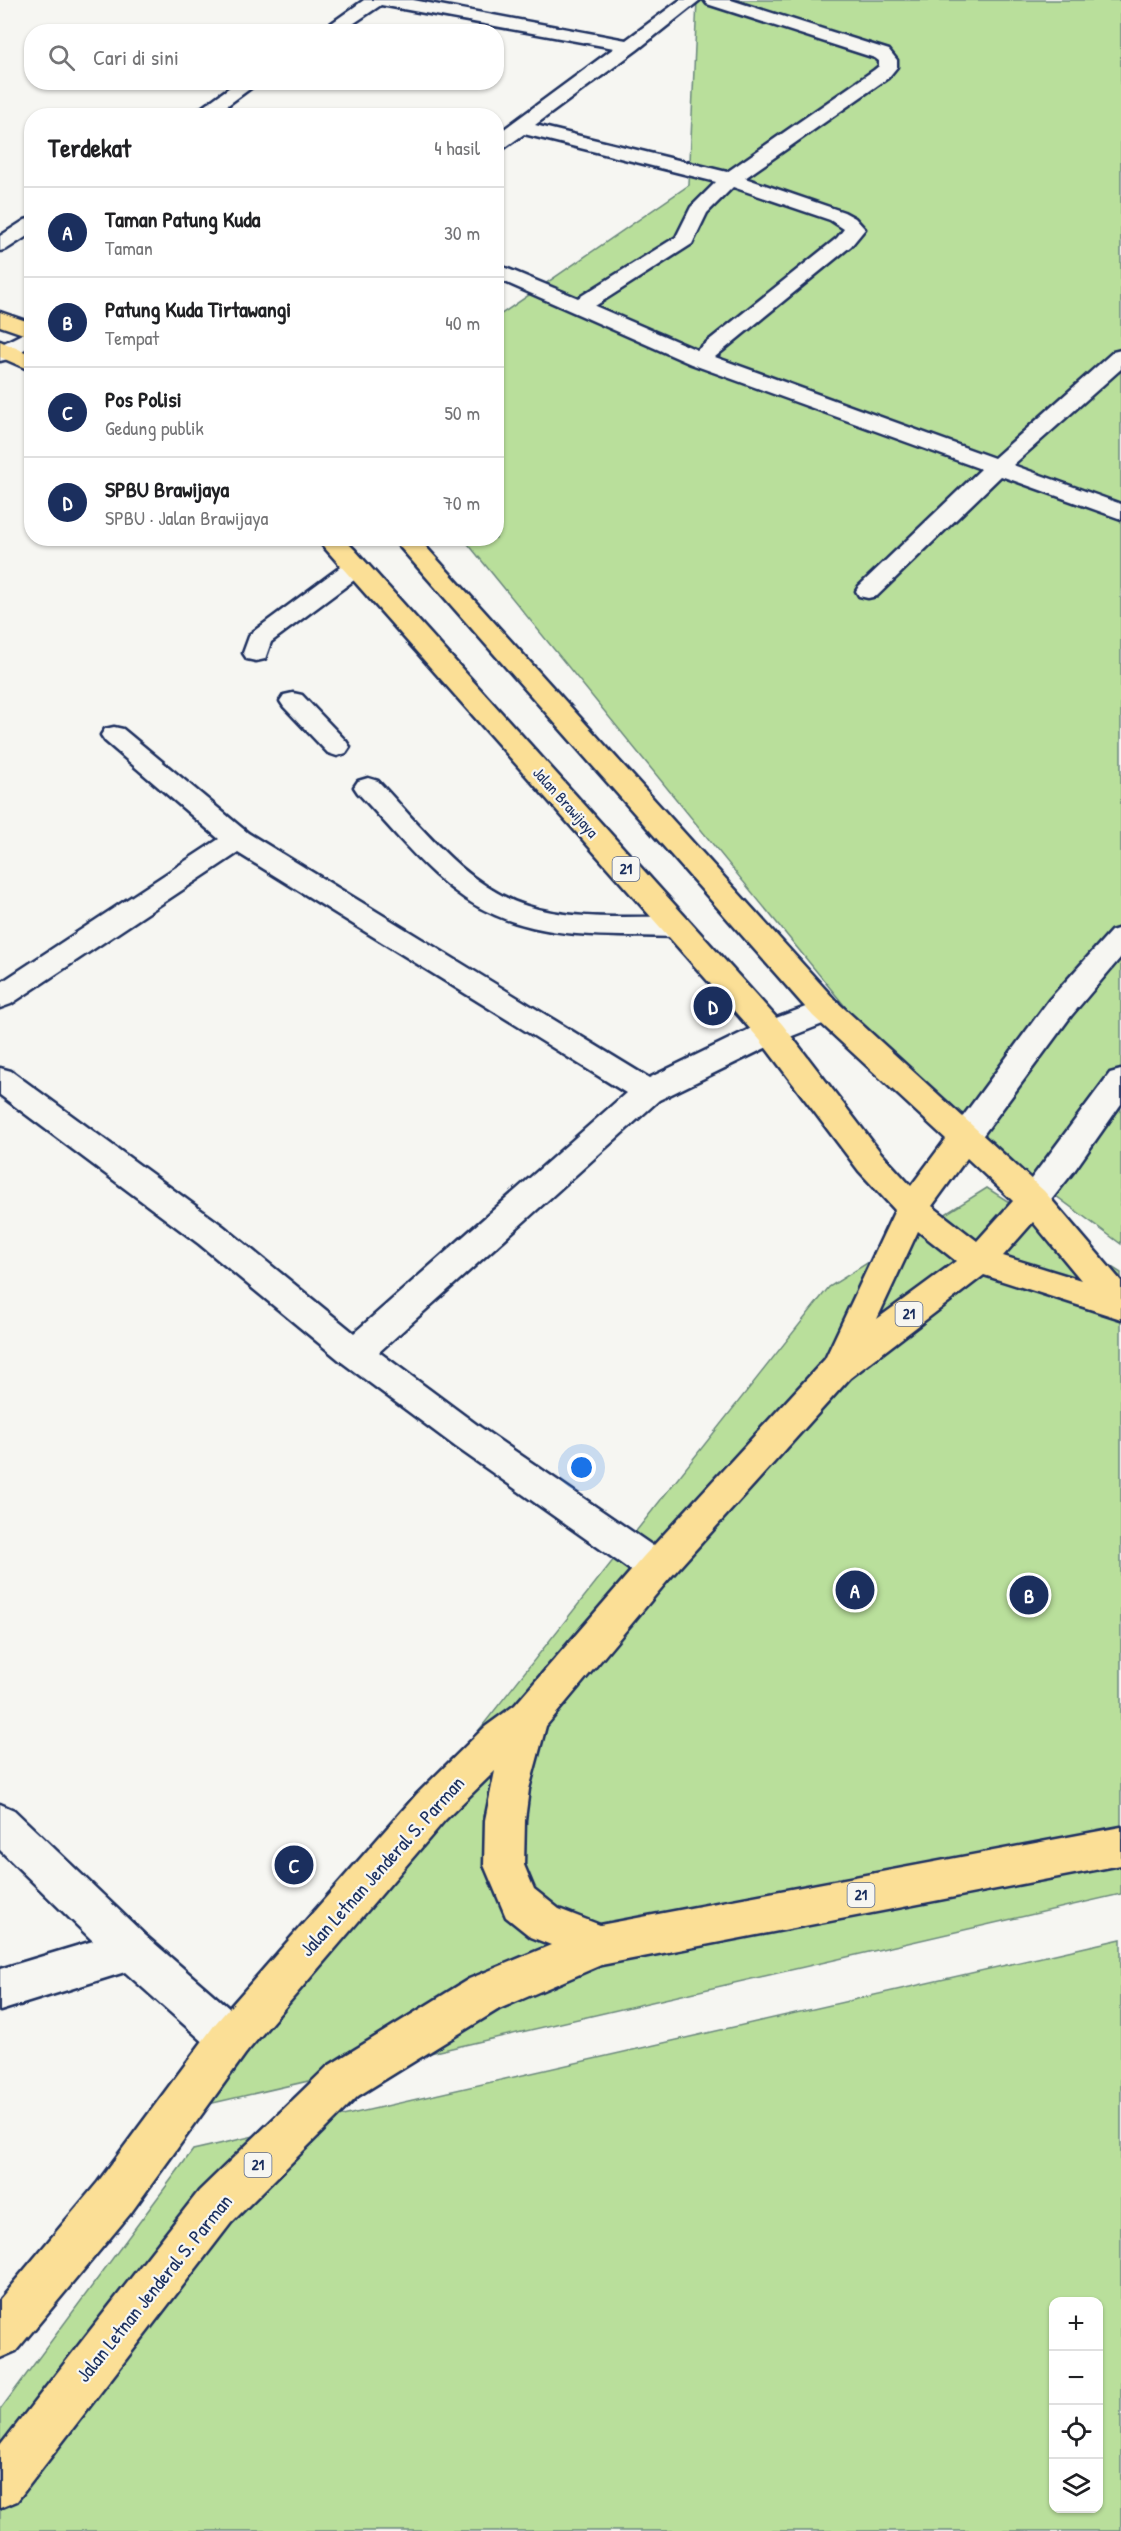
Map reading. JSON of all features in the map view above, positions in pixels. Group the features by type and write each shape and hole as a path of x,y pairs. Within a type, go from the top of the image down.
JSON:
{"highway":[{"path":"0,318 24,329"},
{"path":"2,351 24,361"},
{"name":"Jalan Brawijaya","path":"336,546 771,1032 870,1162 912,1208"},
{"name":"21","path":"411,546 827,1010 1033,1200 1121,1305"},
{"name":"21","path":"838,1368 912,1208 964,1138"},
{"name":"21","path":"529,1717 656,1568 838,1368 980,1261 1033,1200"},
{"name":"21","path":"912,1208 980,1261 1121,1305"},
{"path":"529,1717 509,1788 505,1820 504,1865 520,1903 544,1923 600,1945"},
{"name":"Jalan Letnan Jenderal S. Parman","path":"0,2335 114,2198 231,2038 430,1807 499,1740 529,1717"},
{"name":"21","path":"600,1945 1121,1846"},
{"name":"Jalan Letnan Jenderal S. Parman","path":"0,2484 215,2207 343,2081 484,1994 600,1945"}],"street":[{"path":"340,24 376,0"},
{"path":"384,0 631,46"},
{"path":"504,139 691,0"},
{"path":"580,305 685,240 698,211 730,179 888,67 888,60 882,54 713,0"},
{"path":"211,108 238,90"},
{"path":"521,127 730,179 837,216 855,229 844,242 699,359"},
{"path":"0,245 24,229"},
{"path":"504,273 699,359 1121,512"},
{"path":"2,351 24,338"},
{"path":"868,591 997,467 1121,357"},
{"path":"256,653 259,639 356,567"},
{"path":"293,701 337,747"},
{"path":"114,735 238,840 648,1092"},
{"path":"368,787 460,880 505,909 547,920 677,927"},
{"path":"0,997 238,840"},
{"path":"964,1138 1060,1008 1121,938"},
{"path":"355,1353 648,1092 771,1032 827,1010"},
{"path":"0,1079 211,1235 355,1353 468,1437 656,1568"},
{"path":"1033,1200 1121,1081"},
{"path":"0,1823 131,1950 231,2038"},
{"path":"0,1990 131,1950"}],"green space":[{"path":"697,0 1121,0 1121,1244 914,1091 470,546 504,546 504,312 689,185"},
{"path":"987,1188 1121,1273 1121,1894 178,2111 829,1287"},
{"path":"1121,1939 1121,2531 0,2531 0,2410 193,2150"}],"place":[{"name":"SPBU Brawijaya","path":"713,1006"},
{"name":"Taman Patung Kuda","path":"855,1590"},
{"name":"Patung Kuda Tirtawangi","path":"1029,1595"},
{"name":"Pos Polisi","path":"294,1865"}]}
